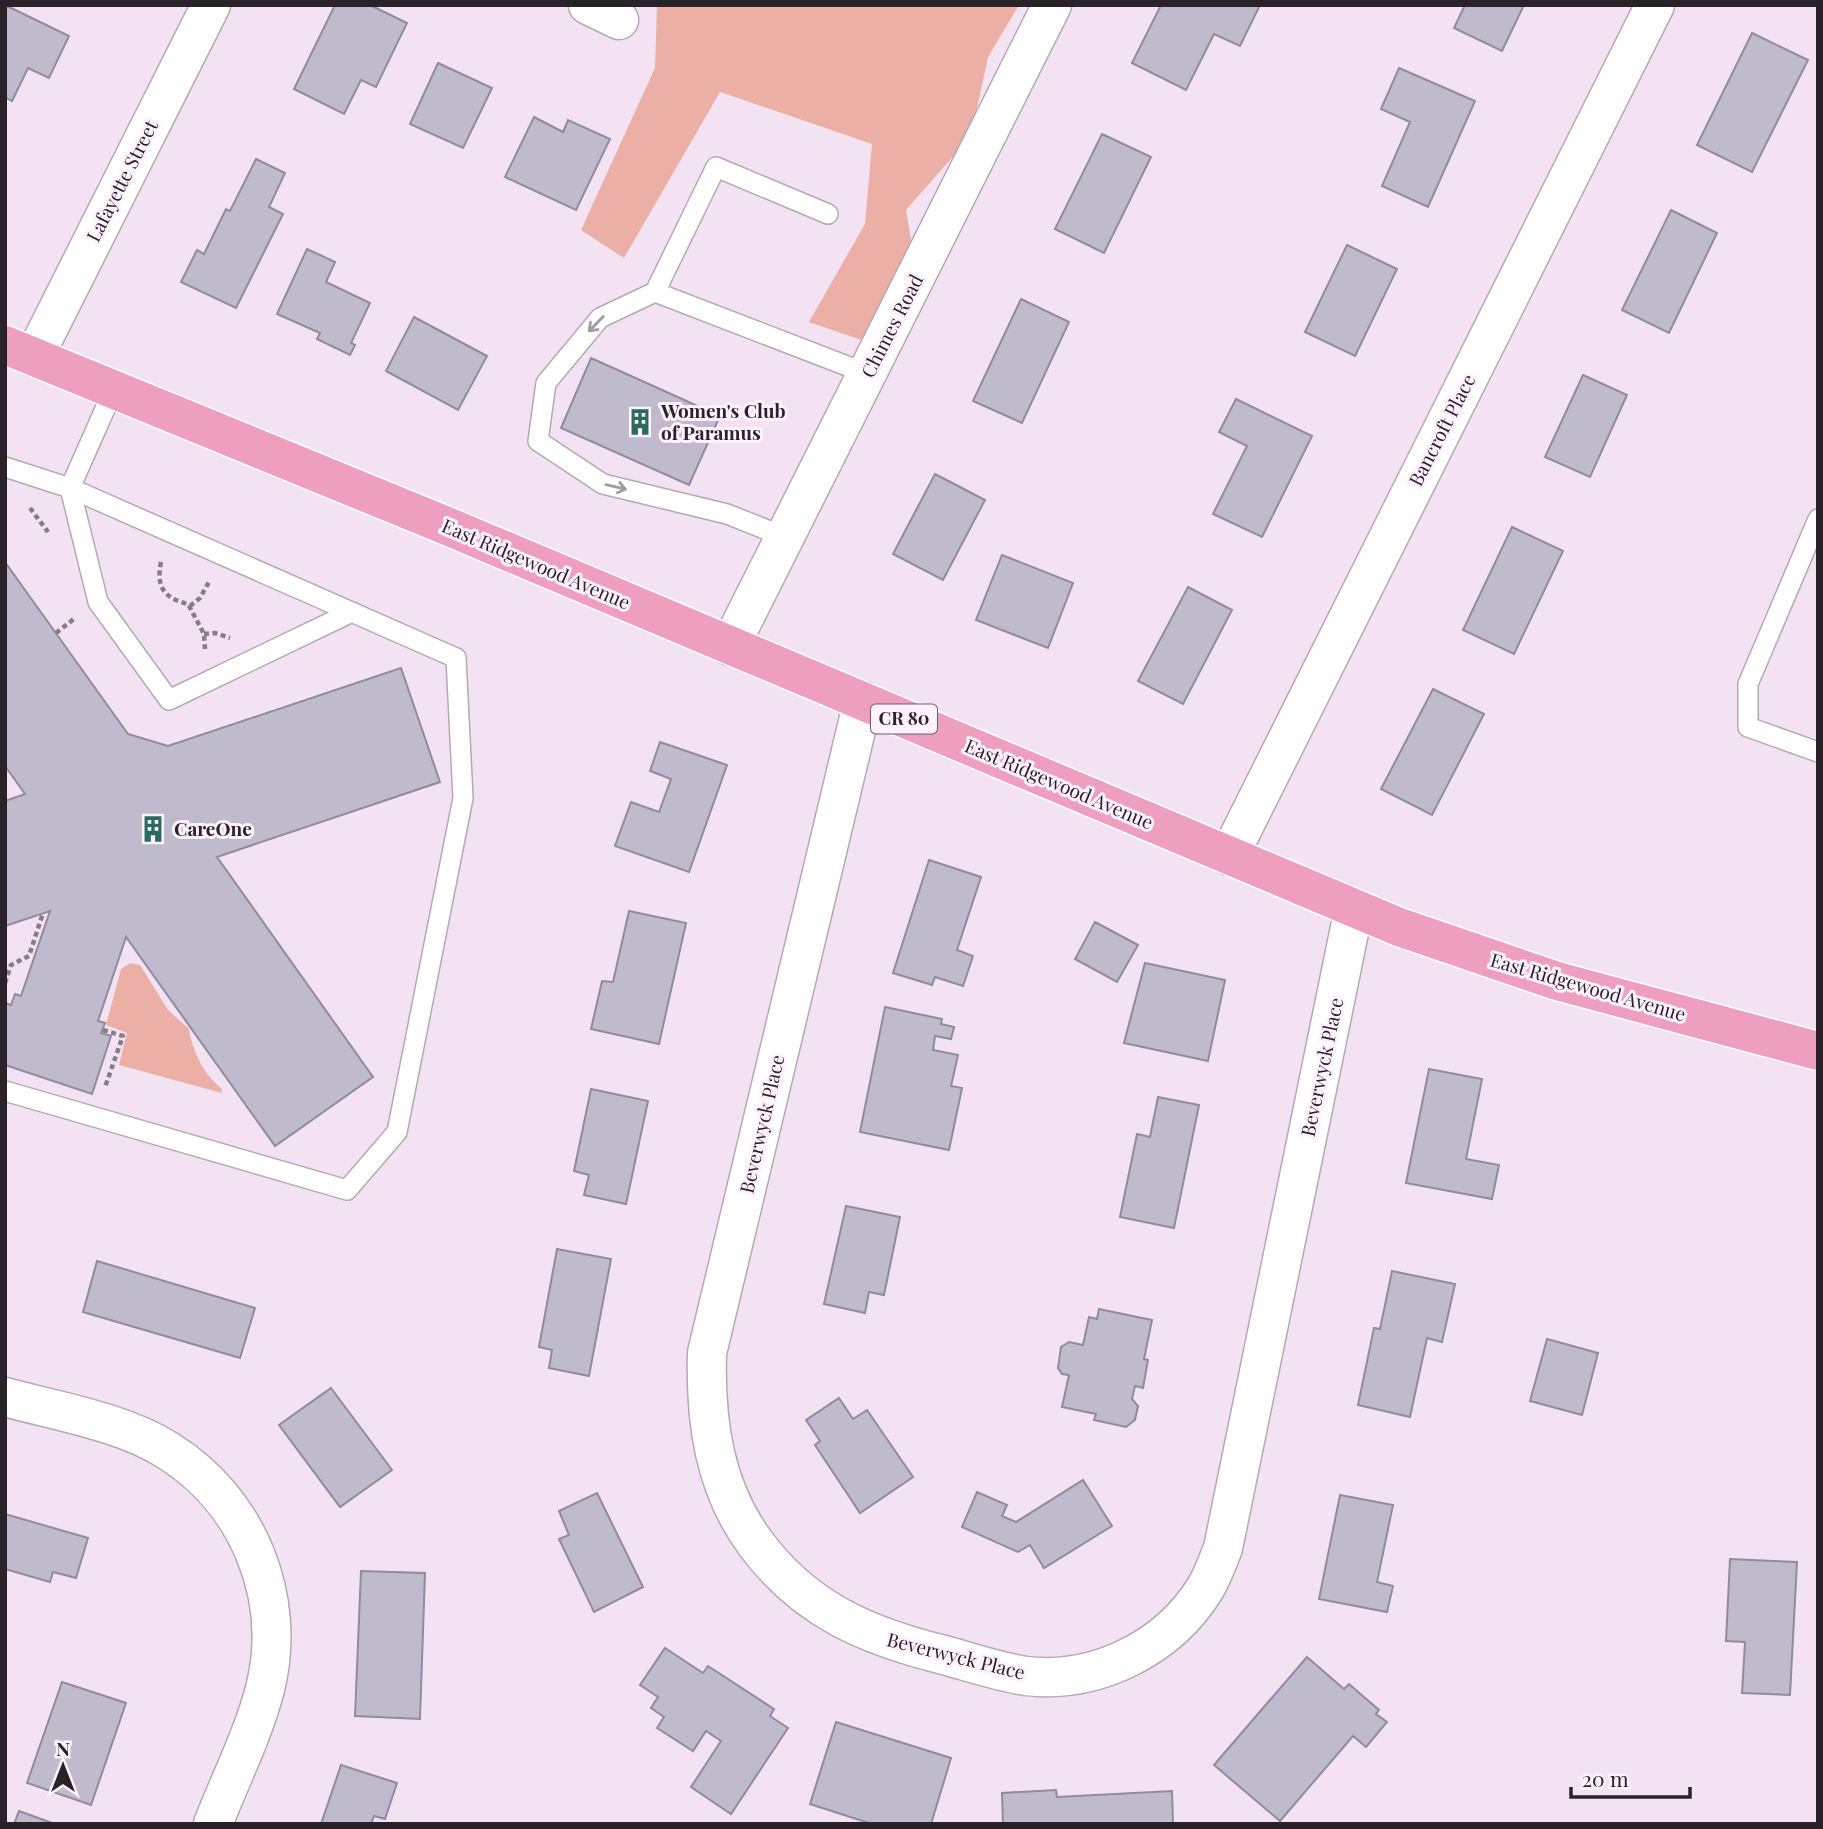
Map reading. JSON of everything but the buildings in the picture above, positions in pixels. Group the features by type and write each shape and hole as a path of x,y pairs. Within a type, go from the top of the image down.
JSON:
{"main road":[{"name":"East Ridgewood Avenue","path":"20,351 447,526 1229,856 1450,946 1557,981 1818,1051"}],"street":[{"name":"Lafayette Street","path":"20,351 211,5"},
{"name":"Chimes Road","path":"730,646 1052,5"},
{"name":"Bancroft Place","path":"1229,856 1655,5"},
{"name":"Beverwyck Place","path":"863,701 707,1353 706,1405 714,1455 730,1499 756,1544 797,1589 843,1621 890,1641 1026,1676 1073,1676 1113,1665 1150,1646 1182,1619 1206,1586 1223,1548 1354,908"},
{"path":"5,1397 121,1429 166,1449 199,1473 230,1506 254,1547 268,1594 272,1642 264,1690 213,1824"}],"lane":[{"path":"785,537 727,514 603,484 538,441 545,383 600,318 655,292 716,167 828,214"},
{"path":"655,292 867,374"},
{"path":"113,391 70,488 98,602 169,700 352,612"},
{"path":"5,467 70,488 456,658 463,798 397,1132 347,1190 5,1091"},
{"path":"1818,519 1748,684 1748,727 1818,751"}],"path":[{"path":"163,551 158,577 161,590 173,600 190,606 204,634 203,657"},
{"path":"190,606 206,591 214,573"},
{"path":"5,983 11,965 29,956 43,914"},
{"path":"103,1030 123,1036 106,1087"}],"shaded area":[{"path":"657,5 1019,5 988,57 971,136 906,210 912,246 870,343 809,322 865,224 872,144 720,92 624,258 581,230 655,68"},
{"path":"130,963 140,965 168,1010 189,1029 200,1062 222,1093 119,1065 127,1033 106,1025 121,969"}],"place":[{"name":"Women's Club of Paramus","path":"640,422"},
{"name":"CareOne","path":"153,829"}]}
